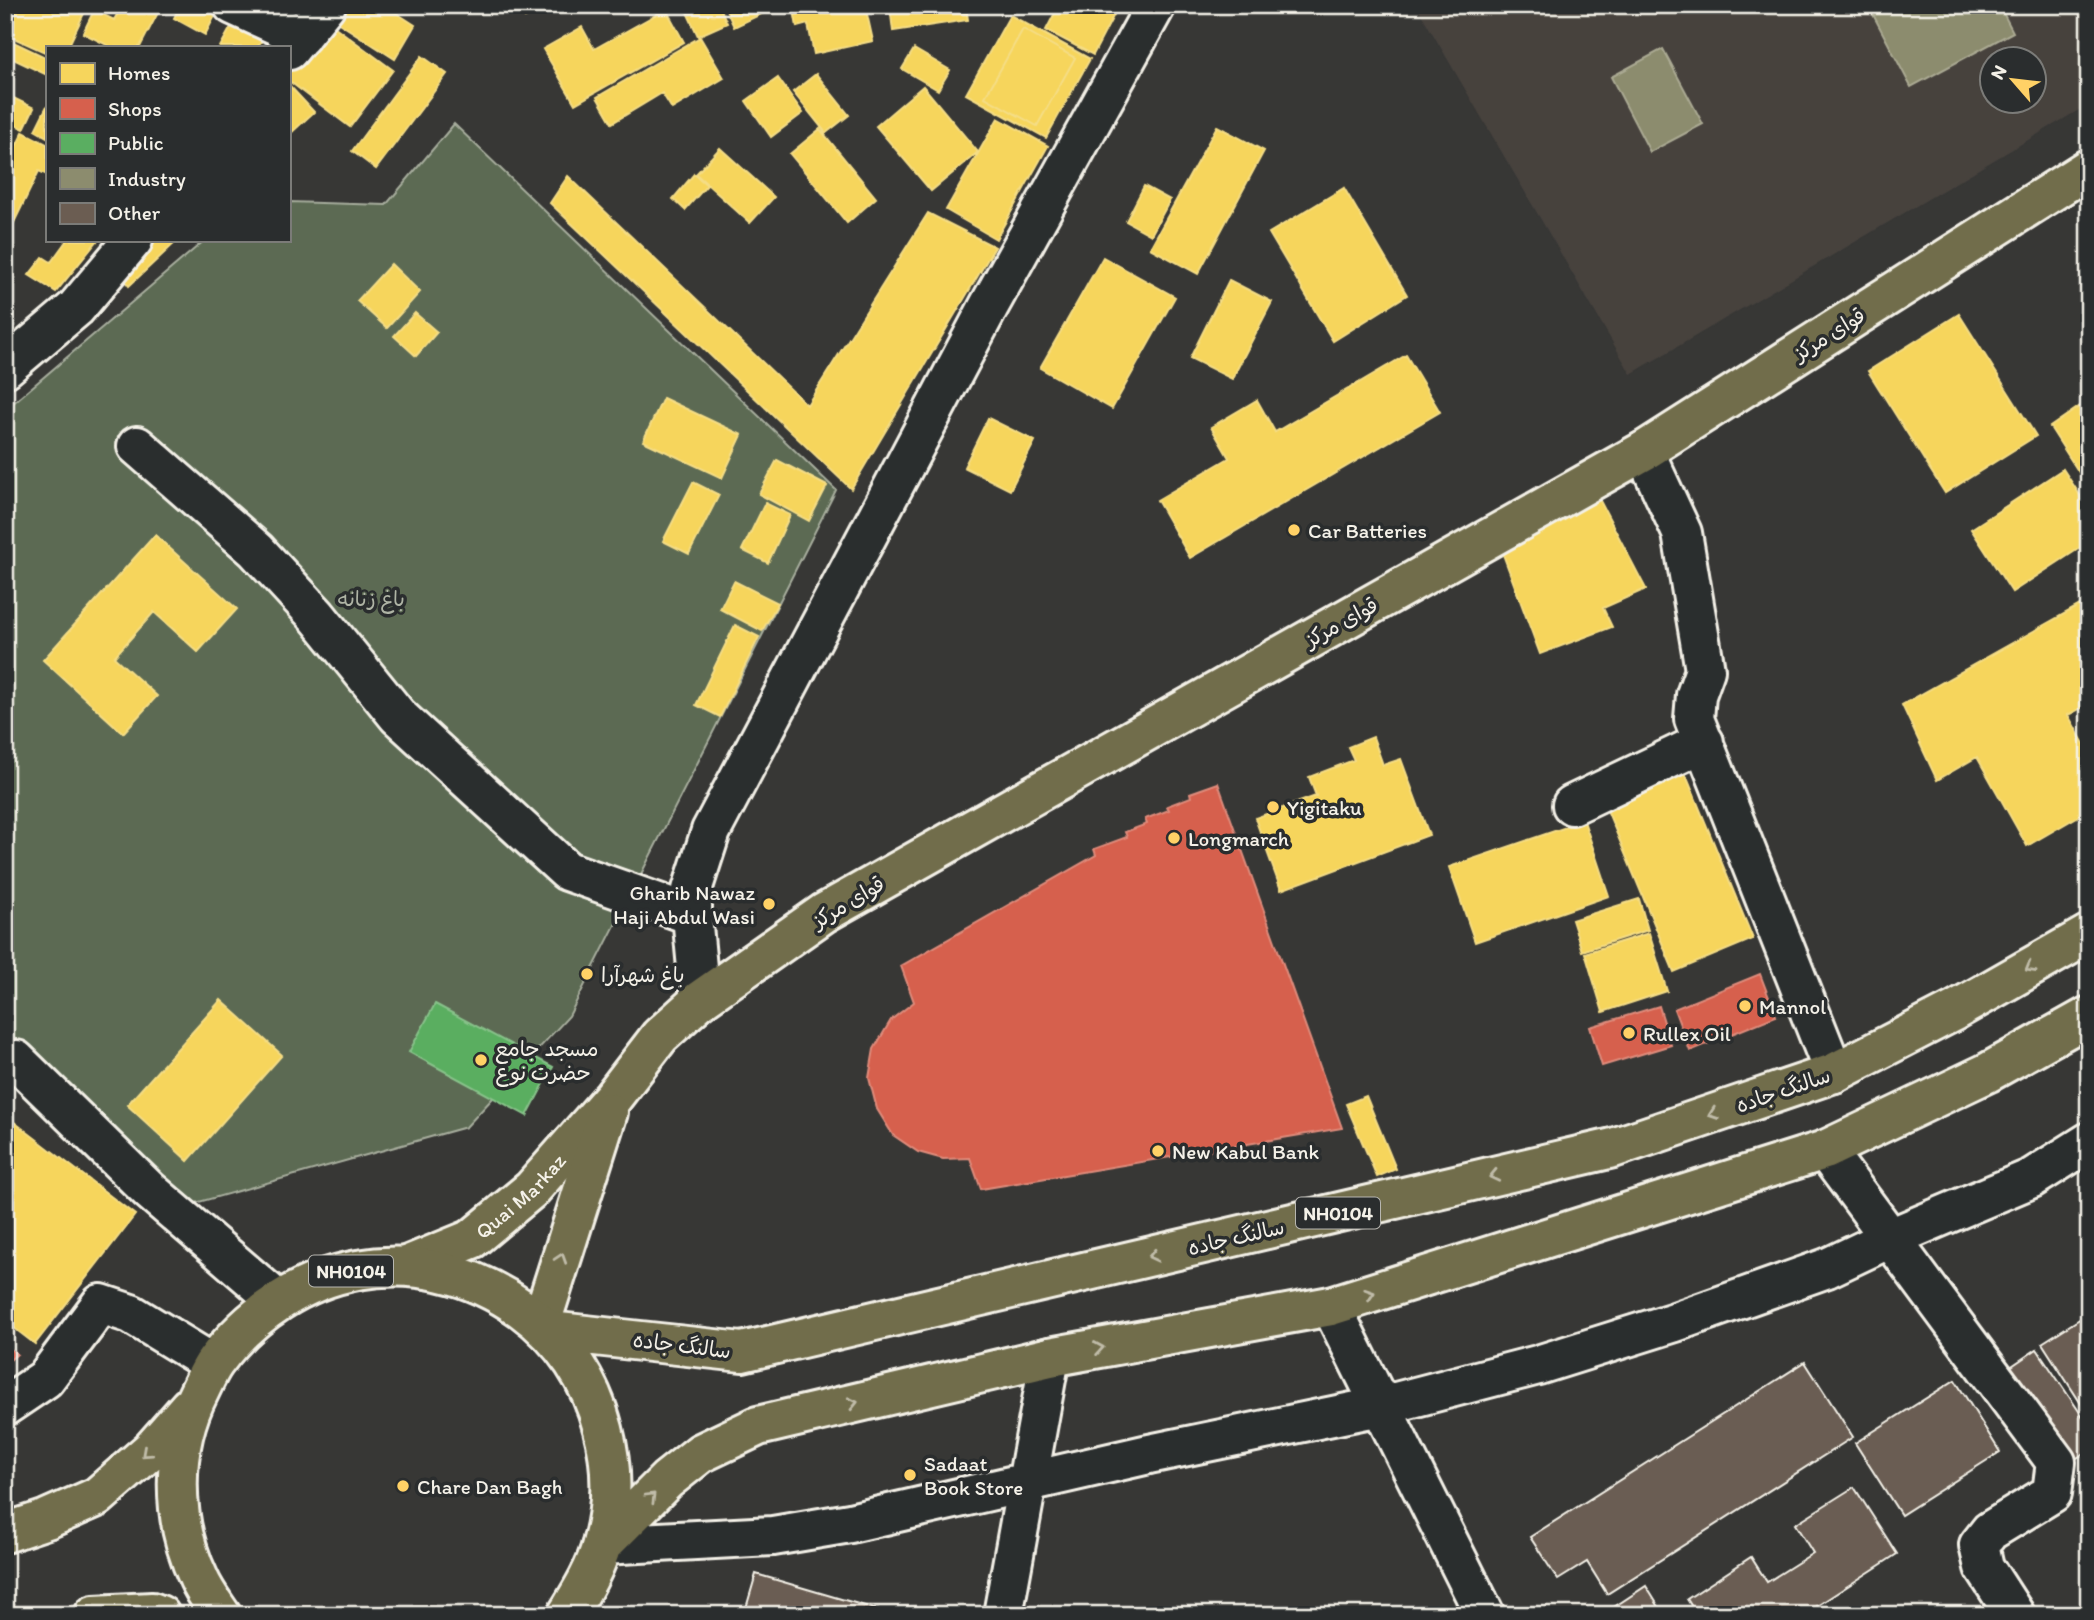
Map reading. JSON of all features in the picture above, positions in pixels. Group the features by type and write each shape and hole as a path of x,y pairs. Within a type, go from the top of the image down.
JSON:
{"main road":[{"name":"قوای مرکز","path":"613,1097 660,1036 700,1000 824,913 1644,452 2089,169"},
{"name":"سالنگ جاده","path":"545,1326 743,1352 1613,1148 1834,1073 1954,1011 2089,934"},
{"name":"NH0104","path":"602,1545 667,1480 693,1460 758,1426 1050,1357 1331,1306 1825,1150 1987,1073 2089,1016"},
{"name":"Quai Markaz","path":"406,1266 472,1239 532,1189 613,1097"},
{"path":"545,1326 613,1097"},
{"name":"NH0104","path":"221,1615 199,1579 183,1536 177,1492 180,1447 193,1403 213,1364 242,1329 277,1300 317,1280 361,1268 406,1266 455,1275 500,1294 545,1326 578,1367 598,1408 609,1453 611,1499 602,1545 586,1584 567,1615"},
{"name":"NH0104","path":"5,1533 47,1519 97,1497 152,1449 193,1403"},
{"path":"94,1615 152,1612 160,1615"}],"street":[{"path":"233,5 295,43 326,5"},
{"path":"1035,224 1042,177 1131,5"},
{"path":"700,1000 692,890 711,831 989,306 1156,5"},
{"path":"5,368 76,309 131,242"},
{"path":"137,446 256,550 317,617 398,716 567,872 692,915"},
{"path":"1644,452 1682,533 1705,670 1696,695 1694,719 1834,1073"},
{"path":"1572,805 1703,742"},
{"path":"16,1060 149,1190 277,1300"},
{"path":"602,1545 773,1536 850,1523 1149,1454 1381,1406 1538,1365 1675,1322 1827,1268 1890,1238 2032,1178 2089,1142"},
{"path":"1825,1150 2056,1462 2052,1493 1990,1531 1979,1545 1984,1567 2015,1615"},
{"path":"5,1406 45,1380 101,1304 131,1314 213,1364"},
{"path":"1331,1306 1485,1615"},
{"path":"1003,1615 1050,1357"}],"shaded area":[{"path":"1416,5 2089,5 2089,104 1631,374"}],"green space":[{"name":"باغ زنانه","path":"454,124 836,490 569,1016 466,1127 192,1204 5,1030 5,410 203,242 290,242 290,202 386,205"}],"building: Homes":[{"path":"5,5 88,5 68,46 46,46 46,53 5,34"},
{"path":"122,5 162,5 141,46 109,46 83,33 94,10 114,20"},
{"path":"180,5 200,5 216,14 205,35 174,18"},
{"path":"339,5 384,5 415,25 395,59 331,18"},
{"path":"519,5 553,5 525,18"},
{"path":"695,5 719,5 727,23 698,36 686,10"},
{"path":"724,5 770,5 772,9 734,27"},
{"path":"793,5 865,5 873,41 814,54 808,24 797,27"},
{"path":"866,5 966,5 968,20 893,31 890,7 867,10"},
{"path":"1059,5 1119,5 1093,55 1046,30"},
{"path":"666,9 684,42 575,104 543,49 582,27 594,49"},
{"path":"1010,15 1090,59 1046,138 966,94"},
{"path":"236,18 268,33 258,46 221,46"},
{"path":"327,21 393,70 350,127 290,82 290,72"},
{"path":"1023,29 1075,58 1037,126 985,97"},
{"path":"700,37 724,78 672,109 662,93 612,123 597,97"},
{"path":"5,38 46,58 46,75 5,55"},
{"path":"914,49 950,70 938,90 902,69"},
{"path":"422,56 447,74 376,169 352,151"},
{"path":"816,74 849,115 826,133 793,92"},
{"path":"778,78 803,113 771,137 746,101"},
{"path":"290,86 314,112 290,134"},
{"path":"923,86 978,152 931,191 876,126"},
{"path":"5,94 34,108 24,129 5,120"},
{"path":"46,108 46,136 35,130"},
{"path":"998,118 1048,146 996,239 946,210"},
{"path":"1217,126 1264,151 1198,274 1150,248"},
{"path":"820,129 876,198 847,223 790,154"},
{"path":"23,132 46,144 46,174 39,171 5,241 5,169"},
{"path":"720,148 774,197 750,223 696,174"},
{"path":"694,174 707,185 685,210 673,199"},
{"path":"568,176 807,405 928,213 995,247 851,489 550,203"},
{"path":"1144,186 1170,200 1151,235 1126,221"},
{"path":"1344,188 1407,295 1333,341 1269,233"},
{"path":"66,242 96,242 56,292 29,275 43,257 51,262"},
{"path":"137,242 176,242 129,286 114,267"},
{"path":"1103,257 1175,297 1112,409 1040,368"},
{"path":"391,264 420,292 387,328 357,301"},
{"path":"1229,280 1272,302 1232,379 1190,358"},
{"path":"415,313 437,332 416,356 394,336"},
{"path":"1959,314 2036,436 1945,493 1868,371"},
{"path":"1406,355 1440,412 1190,558 1157,500 1229,458 1211,427 1257,400 1275,432"},
{"path":"663,398 742,435 722,478 643,441"},
{"path":"2089,400 2089,488 2050,427"},
{"path":"988,418 1035,441 1010,490 964,467"},
{"path":"777,460 827,486 809,521 759,494"},
{"path":"2063,469 2089,509 2089,542 2012,592 1971,529"},
{"path":"693,482 719,495 689,554 663,541"},
{"path":"1598,497 1646,589 1603,608 1612,627 1540,654 1501,549"},
{"path":"765,503 790,515 768,563 742,550"},
{"path":"155,535 237,609 198,652 154,612 114,657 157,696 123,733 43,660"},
{"path":"734,581 778,603 762,631 720,609"},
{"path":"2089,600 2089,704 2068,715 2089,753 2089,810 2027,846 1977,757 1937,780 1902,705"},
{"path":"735,625 759,637 720,717 696,705"},
{"path":"1373,737 1383,765 1401,759 1429,835 1281,890 1255,818 1316,796 1309,777 1354,760 1348,747"},
{"path":"1685,773 1753,939 1674,972 1605,805"},
{"path":"1584,821 1609,896 1475,942 1449,867"},
{"path":"1639,899 1648,930 1582,951 1572,920"},
{"path":"1649,933 1667,991 1603,1012 1585,953"},
{"path":"221,1000 282,1055 188,1161 127,1105"},
{"path":"1366,1096 1396,1169 1377,1177 1346,1104"},
{"path":"5,1115 135,1215 35,1344 5,1321"}],"building: Shops":[{"path":"1218,783 1342,1128 981,1189 970,1158 943,1159 918,1152 893,1135 877,1109 869,1078 874,1049 891,1020 914,1002 901,966 1096,855 1094,849 1127,837 1125,832 1147,824 1145,819 1169,810 1167,806 1191,797 1190,793"},
{"path":"1760,974 1776,1016 1690,1051 1674,1009"},
{"path":"1659,1006 1671,1045 1602,1066 1590,1027"},
{"path":"5,1345 17,1354 5,1364"}],"building: Public":[{"name":"مسجد جامع حضرت نوع","path":"435,1004 553,1067 527,1116 409,1052"}],"building: Industry":[{"path":"1868,5 1999,5 2013,32 1987,46 1979,46 1979,50 1911,87"},
{"path":"1663,49 1703,124 1650,152 1611,77"}],"building: Other":[{"path":"2089,1313 2089,1416 2042,1343"},
{"path":"2037,1349 2089,1426 2089,1450 2065,1466 2003,1372"},
{"path":"1805,1362 1853,1437 1607,1594 1587,1562 1558,1580 1530,1537"},
{"path":"1955,1380 2000,1452 1901,1515 1855,1443"},
{"path":"1854,1487 1897,1554 1803,1615 1697,1615 1687,1599 1751,1557 1767,1582 1813,1553 1795,1524"},
{"path":"756,1574 889,1613 889,1615 744,1615"},
{"path":"1646,1586 1664,1615 1602,1615"}],"place":[{"name":"Car Batteries","path":"1294,530"},
{"name":"Yigitaku","path":"1273,807"},
{"name":"Longmarch","path":"1174,838"},
{"name":"Gharib Nawaz Haji Abdul Wasi","path":"769,904"},
{"name":"باغ شهرآرا","path":"587,974"},
{"name":"Mannol","path":"1745,1006"},
{"name":"Rullex Oil","path":"1629,1033"},
{"name":"مسجد جامع حضرت نوع","path":"481,1060"},
{"name":"New Kabul Bank","path":"1158,1151"},
{"name":"Sadaat Book Store","path":"910,1475"},
{"name":"Chare Dan Bagh","path":"403,1486"}]}
